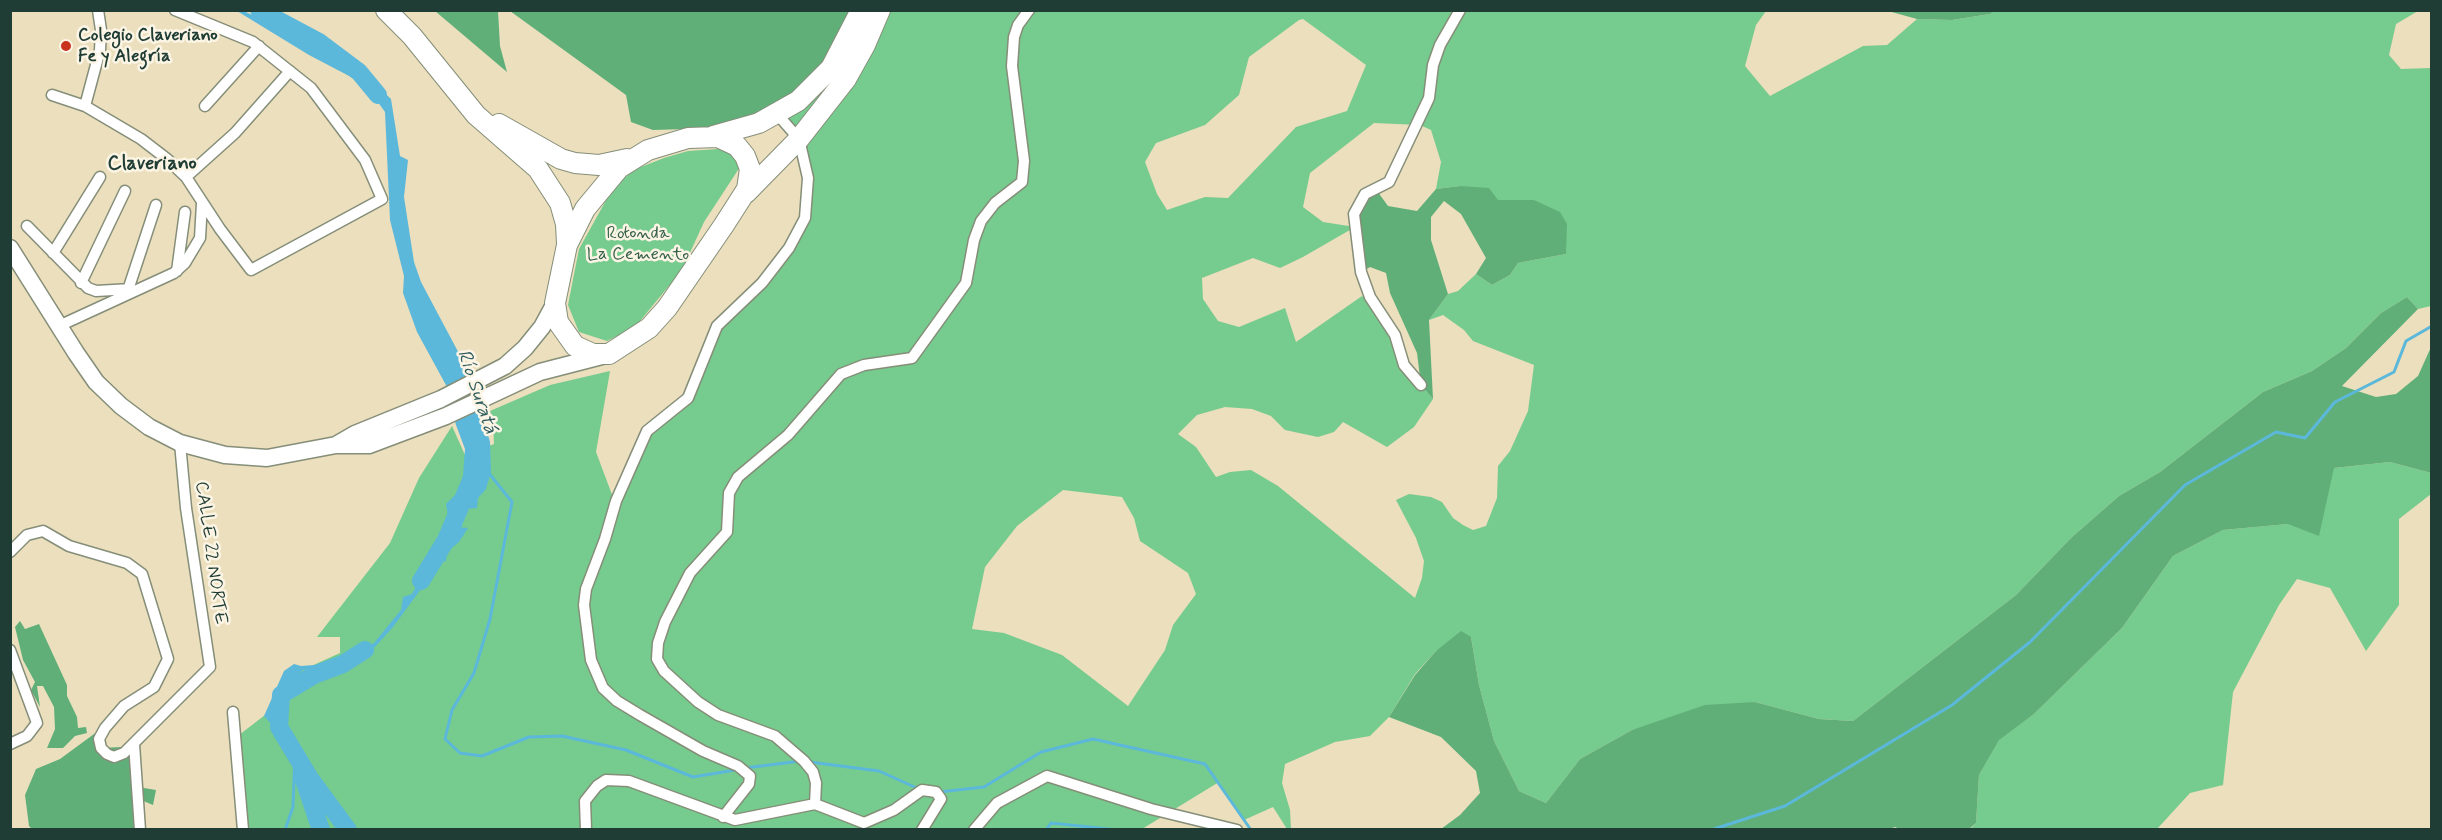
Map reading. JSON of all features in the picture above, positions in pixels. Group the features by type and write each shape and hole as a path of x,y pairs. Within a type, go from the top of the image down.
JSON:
{"highway":[{"path":"386,10 476,115 538,169 553,188 566,224 567,245 555,303 558,322 568,339 584,351 609,354 649,328 667,308 744,195 799,139 846,80 880,10"},
{"path":"442,74 492,120 561,159 599,165 638,155 667,143 733,132 778,115 798,102 831,68 861,10"},
{"path":"705,137 718,137 731,142 745,156 750,176 744,195"},
{"path":"567,245 585,209 600,187 619,168 638,155"}],"main road":[{"path":"10,248 96,382 121,406 149,427 180,443 225,455 267,459 336,445 369,445 446,416 540,372 609,354"},
{"path":"336,445 355,434 441,399 505,366 525,348 542,327 555,303"}],"street":[{"path":"85,106 100,50 101,30 98,10"},
{"path":"52,95 85,106 141,140 186,177 246,267 251,270 382,199 365,160 311,88 259,46 176,10"},
{"path":"815,804 815,778 804,761 775,736 718,715 698,702 664,671 657,659 657,643 665,621 690,573 727,532 729,493 738,477 788,435 841,374 864,365 912,358 966,283 974,240 981,221 995,203 1022,182 1024,161 1012,66 1014,37 1018,25 1029,10"},
{"path":"1421,385 1404,365 1395,335 1370,297 1361,272 1354,214 1365,194 1389,182 1429,98 1433,65 1440,45 1460,10"},
{"path":"205,106 259,46"},
{"path":"186,177 235,133 290,71"},
{"path":"723,817 749,784 750,776 742,768 686,742 617,701 603,688 591,660 584,605 586,589 606,539 616,501 647,431 688,398 717,326 762,283 789,248 805,218 808,178 799,139 778,115"},
{"path":"53,253 100,177"},
{"path":"81,283 125,191"},
{"path":"61,325 177,271 185,263 200,237 202,203"},
{"path":"128,290 156,205"},
{"path":"177,271 185,212"},
{"path":"27,226 81,283 96,291 128,290 152,283"},
{"name":"CALLE 22 NORTE","path":"134,744 210,667 186,508 180,443"},
{"path":"10,552 27,535 44,531 69,546 127,563 142,574 168,659 154,687 124,706 105,728 99,739 101,748 114,757 134,744 141,830"},
{"path":"10,650 37,723 27,736 10,744"},
{"path":"233,712 243,830"},
{"path":"974,830 998,803 1047,776 1151,809 1237,830"},
{"path":"586,830 585,801 597,786 606,780 629,781 735,820 815,804 864,823 894,810 922,790 936,792 941,799 922,830"}],"green space":[{"path":"1994,10 2418,11 2396,24 2389,55 2401,69 2431,68 2431,306 2418,309 2407,297 2381,313 2346,348 2312,371 2263,392 2160,472 2119,496 2072,537 2016,595 1853,721 1819,719 1755,702 1632,730 1580,759 1546,803 1519,791 1494,741 1479,685 1471,637 1436,651 1415,674 1389,717 1370,736 1335,742 1285,764 1282,783 1290,810 1291,830 1287,829 1273,807 1244,820 1219,782 1142,829 244,829 239,735 265,715 298,672 340,653 340,637 317,637 390,543 419,478 452,426 465,455 494,444 493,420 490,411 550,385 610,371 596,452 614,500 643,441 697,384 710,336 766,284 808,205 799,139 778,115 861,11 1766,11 1756,25 1745,66 1770,96 1863,46 1887,45 1917,19 1952,20 1990,14","holes":["1303,19 1366,65 1347,111 1296,127 1228,198 1205,197 1167,210 1157,194 1145,162 1156,143 1205,125 1239,95 1249,57","1374,123 1420,125 1431,130 1441,162 1436,189 1460,186 1497,200 1534,200 1566,254 1518,263 1510,275 1492,285 1476,274 1458,291 1448,294 1429,320 1443,315 1464,330 1473,341 1534,365 1528,411 1510,451 1498,466 1497,498 1486,526 1473,530 1463,525 1453,518 1442,502 1431,497 1409,494 1396,500 1416,538 1424,561 1422,578 1415,598 1278,486 1251,470 1230,472 1216,477 1196,447 1178,434 1197,415 1225,407 1252,409 1271,416 1285,430 1318,437 1334,432 1343,422 1387,447 1414,427 1433,399 1404,365 1379,310 1362,296 1296,342 1285,308 1239,327 1218,321 1203,299 1202,278 1253,258 1280,268 1355,227 1323,222 1303,207 1310,173","1063,490 1122,497 1134,518 1140,541 1188,573 1196,594 1173,625 1165,650 1128,706 1062,655 1004,633 972,629 985,567 1017,526"]},
{"path":"1994,10 1990,14 1952,20 1917,19 1888,11"},
{"path":"435,11 498,11 500,46 507,72"},
{"path":"510,11 861,11 798,101 720,128 653,130 631,122 626,95"},
{"name":"Rotonda La Cemento","path":"718,149 738,157 740,167 704,222 682,270 635,327 607,341 579,332 568,305 579,249 614,186 636,169 664,158 688,151"},
{"path":"1460,186 1489,188 1498,200 1534,200 1560,212 1567,224 1566,254 1518,263 1510,275 1492,285 1476,274 1486,258 1461,214 1444,201 1431,217 1431,240 1448,294 1429,320 1433,399 1421,385 1417,353 1390,293 1386,273 1370,267 1362,272 1354,214 1375,188 1388,206 1417,211 1436,189"},
{"path":"2407,297 2418,309 2342,386 2376,397 2396,394 2418,376 2431,347 2431,473 2390,462 2334,468 2319,536 2288,524 2223,530 2173,556 2122,628 2034,714 1999,740 1979,775 1976,823 1969,829 1902,830 1895,827 1887,830 1441,829 1460,815 1480,793 1476,771 1441,737 1389,717 1415,675 1436,651 1461,631 1471,637 1479,685 1494,741 1519,791 1546,803 1580,759 1632,730 1705,705 1755,702 1819,719 1853,721 2016,595 2072,537 2119,496 2160,472 2263,392 2312,371 2346,348 2381,313"},
{"path":"2390,462 2431,473 2431,494 2399,519 2399,605 2366,651 2330,588 2297,579 2279,605 2233,692 2223,785 2190,793 2157,829 1969,830 1976,823 1979,775 1999,739 2034,714 2122,628 2173,556 2223,530 2288,524 2334,468"},
{"path":"20,621 25,629 39,624 67,685 67,696 77,717 78,728 86,727 87,733 75,736 63,748 47,748 55,729 54,707 43,686 37,686 40,707 31,690 35,682 23,660 15,627"},
{"path":"107,727 101,748 121,747 141,763 138,787 156,790 153,805 141,800 144,830 32,829 29,826 25,795 36,769 60,759"}],"water":[{"path":"237,11 244,11 298,38 334,63 371,80 391,99 400,156 408,160 404,197 414,262 421,282 471,376 490,442 491,472 486,489 478,498 477,508 465,509 459,527 468,528 459,542 447,552 446,561 441,562 393,627 375,647 354,660 303,670 293,679 276,704 276,716 292,760 299,771 307,771 316,780 317,792 346,829 342,829 310,788 302,784 275,728 264,716 284,671 294,664 301,666 327,664 348,657 374,643 401,610 403,597 412,594 430,562 440,558 451,533 446,504 455,495 463,476 465,449 456,425 447,387 417,332 403,293 404,276 390,220 385,112 370,91 351,77 309,55"}],"waterway":[{"name":"Río Suratá","path":"259,10 319,42 359,72 378,95"},
{"path":"1711,830 1785,806 1952,705 2030,642 2185,485 2276,432 2305,438 2335,402 2394,372 2406,341 2432,326"},
{"path":"488,472 512,502 490,619 474,673 452,710 445,739 460,753 482,756 529,737 562,736 626,750 693,777 735,770"},
{"name":"Río Suratá","path":"421,581 446,540 460,507"},
{"name":"Río Suratá","path":"348,830 309,777 279,727 281,695 314,675 343,664 365,650"},
{"path":"939,792 984,787 1041,752 1093,739 1205,764 1251,830"},
{"path":"285,830 293,807 295,753"},
{"path":"745,768 801,761"},
{"path":"810,762 879,771 919,789"},
{"path":"303,777 321,830"},
{"path":"1046,830 1051,823 1118,830"}],"place":[{"name":"Colegio Claveriano Fe y Alegría","path":"66,46"}],"district":[{"name":"Claveriano","path":"152,165"}]}
